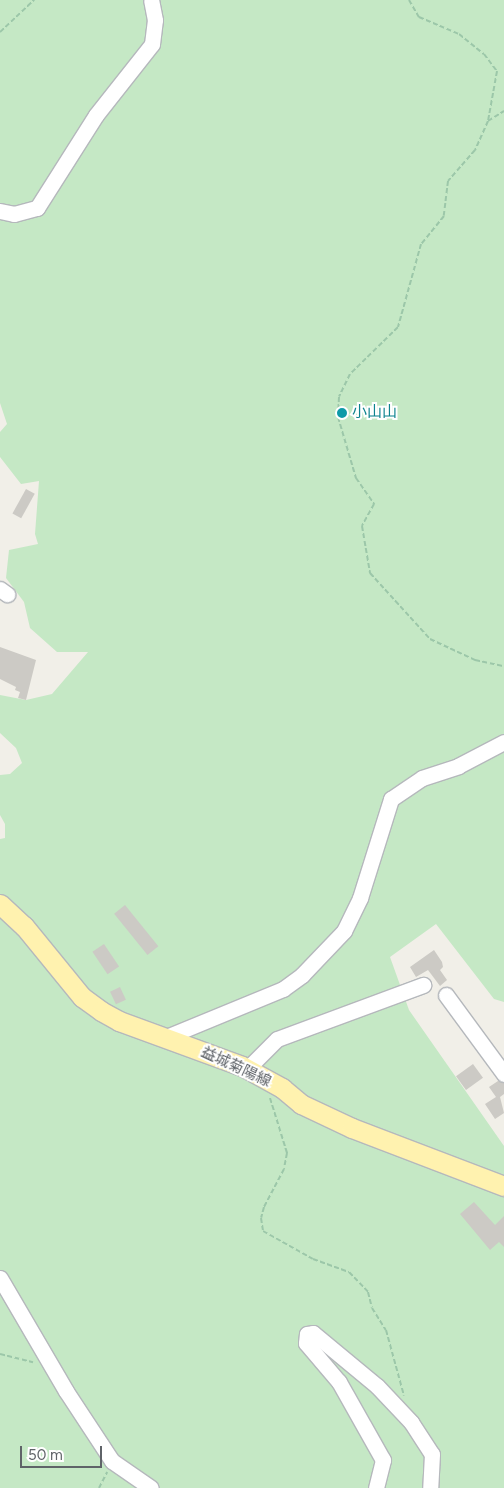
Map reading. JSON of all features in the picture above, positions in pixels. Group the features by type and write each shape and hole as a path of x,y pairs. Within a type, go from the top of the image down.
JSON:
{"main road":[{"name":"益城菊陽線","path":"0,904 24,926 82,997 119,1021 247,1069 301,1104 352,1128 504,1186"}],"street":[{"path":"0,210 14,214 37,208 96,115 152,44 155,20 151,0"},
{"path":"164,1038 283,989 302,975 344,931 356,906 391,799 422,778 458,766 504,742"},
{"path":"247,1069 277,1039 423,985"},
{"path":"446,995 504,1074"},
{"path":"0,1278 112,1461 151,1488"},
{"path":"376,1488 383,1460 339,1382 306,1343 307,1334 313,1333 377,1386 411,1422 432,1454 430,1488"}],"path":[{"path":"0,32 34,0"},
{"path":"409,0 419,16 460,34 484,54 497,71 488,121 475,150 448,181 444,216 421,244 398,327 350,374 339,397 338,417 356,478 374,504 362,526 370,573 430,640 474,660 504,666"},
{"path":"488,121 504,111"},
{"path":"264,1079 287,1153 284,1169 264,1207 261,1218 263,1231 313,1259 349,1272 368,1292 372,1308 386,1330 411,1422"},
{"path":"0,1354 53,1367"},
{"path":"99,1488 112,1461"}],"green space":[{"path":"0,0 147,0 148,38 46,189 27,207 0,206"},
{"path":"159,0 504,0 504,1002 494,999 436,924 390,957 409,1010 504,1146 504,1488 0,1488 0,839 5,838 5,824 0,815 0,775 10,774 22,763 16,748 0,733 0,695 26,700 52,694 88,652 57,652 30,628 24,602 6,578 9,550 38,544 35,534 39,481 21,484 0,457 0,432 7,424 0,403 0,219 13,221 29,219 42,212 55,196 76,154 156,46 163,23"}],"building":[{"path":"26,489 35,494 21,518 12,513"},
{"path":"0,647 36,660 26,700 18,698 20,692 15,690 16,687 0,679"},
{"path":"125,905 158,946 147,955 114,914"},
{"path":"104,944 119,966 107,974 92,952"},
{"path":"434,950 442,962 443,967 440,970 447,980 440,986 428,970 416,977 410,967"},
{"path":"120,987 126,1000 116,1004 110,992"},
{"path":"473,1064 483,1078 466,1090 456,1076"},
{"path":"498,1081 504,1083 504,1094 500,1097 504,1113 495,1119 485,1104 496,1097 489,1087"},
{"path":"474,1202 495,1225 504,1216 504,1247 499,1242 490,1250 460,1214"}],"place":[{"name":"小山山","path":"342,413"}]}
